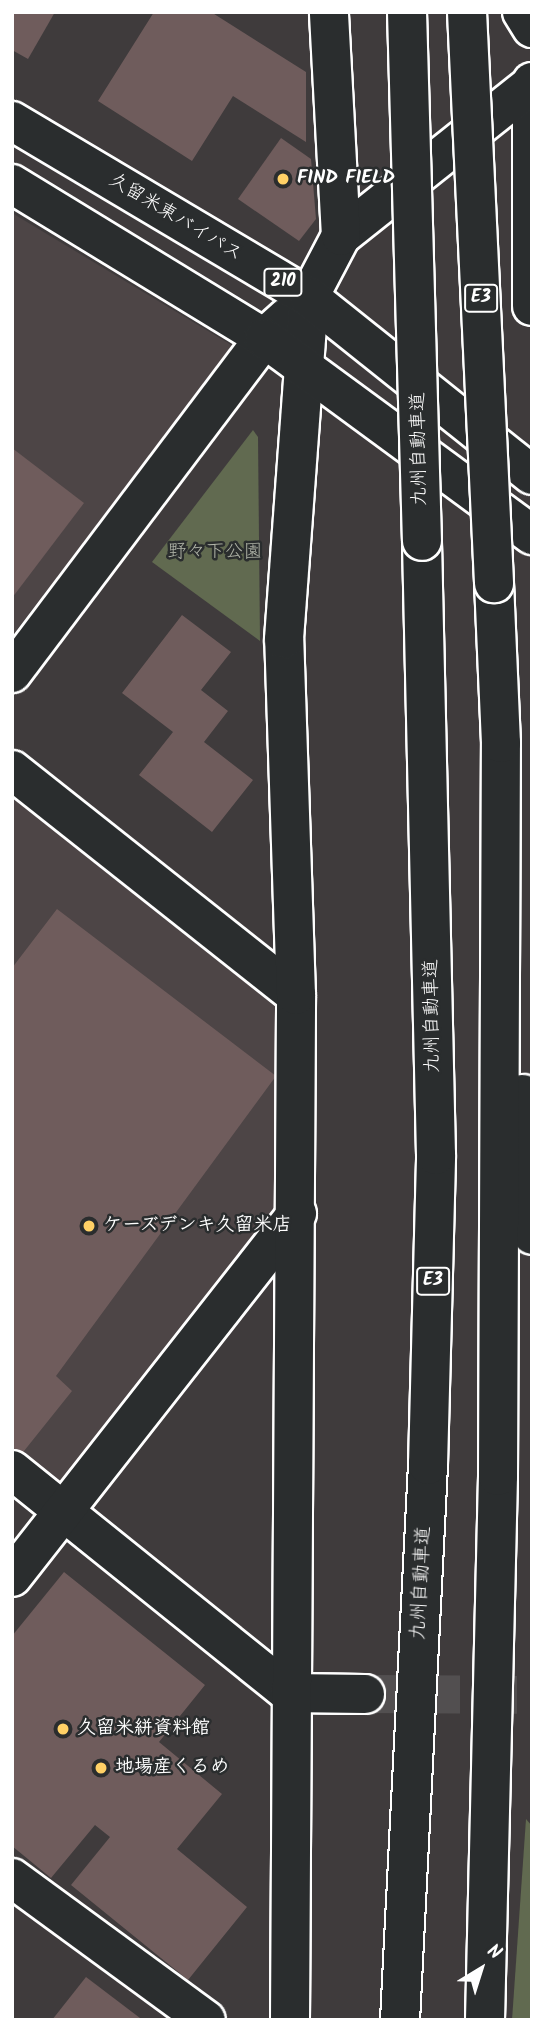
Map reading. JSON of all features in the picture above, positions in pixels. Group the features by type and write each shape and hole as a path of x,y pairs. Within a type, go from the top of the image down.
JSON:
{"main road":[{"path":"329,12 341,236"},
{"name":"九州自動車道","path":"400,2020 428,1465 436,1155 407,12"},
{"name":"E3","path":"467,12 501,743 498,1476 485,2020"},
{"path":"522,12 532,28"},
{"path":"12,673 264,338 309,297 341,236 530,85"},
{"path":"530,85 532,306"},
{"name":"久留米東バイパス","path":"12,121 309,297 532,475"},
{"path":"12,184 264,338 532,535"},
{"path":"290,2020 289,1693 297,1213 296,995 284,639 301,365 309,297"},
{"path":"501,743 532,1236"},
{"path":"12,770 296,995"},
{"path":"12,1577 297,1213"},
{"path":"12,1470 289,1693 365,1694"},
{"path":"12,1878 206,2020"}],"shaded area":[{"path":"12,213 233,346 12,636"},
{"path":"12,780 288,995 280,1202 57,1495 12,1458"}],"green space":[{"name":"野々下公園","path":"253,430 258,437 260,641 152,562"},
{"path":"526,1819 532,1826 532,2020 512,2020"}],"building":[{"path":"12,12 55,12 28,59 12,50"},
{"path":"154,12 211,12 306,72 306,142 233,96 192,161 98,101"},
{"name":"FIND FIELD","path":"281,138 311,159 316,219 299,241 238,199"},
{"path":"12,448 84,503 12,598"},
{"path":"182,615 231,652 201,690 228,711 204,742 253,780 212,832 139,775 173,732 122,693"},
{"name":"ケーズデンキ久留米店","path":"57,909 276,1076 56,1376 72,1391 20,1456 12,1450 12,968"},
{"name":"地場産くるめ","path":"64,1572 205,1685 159,1742 222,1794 177,1849 247,1907 188,1980 71,1885 110,1837 95,1825 51,1878 12,1846 12,1636"},
{"path":"86,1977 140,2018 139,2020 52,2020"}],"tunnel":[{"path":"365,1694 532,1695"}],"place":[{"name":"FIND FIELD","path":"283,179"},
{"name":"ケーズデンキ久留米店","path":"89,1226"},
{"name":"久留米絣資料館","path":"63,1729"},
{"name":"地場産くるめ","path":"101,1768"}]}
